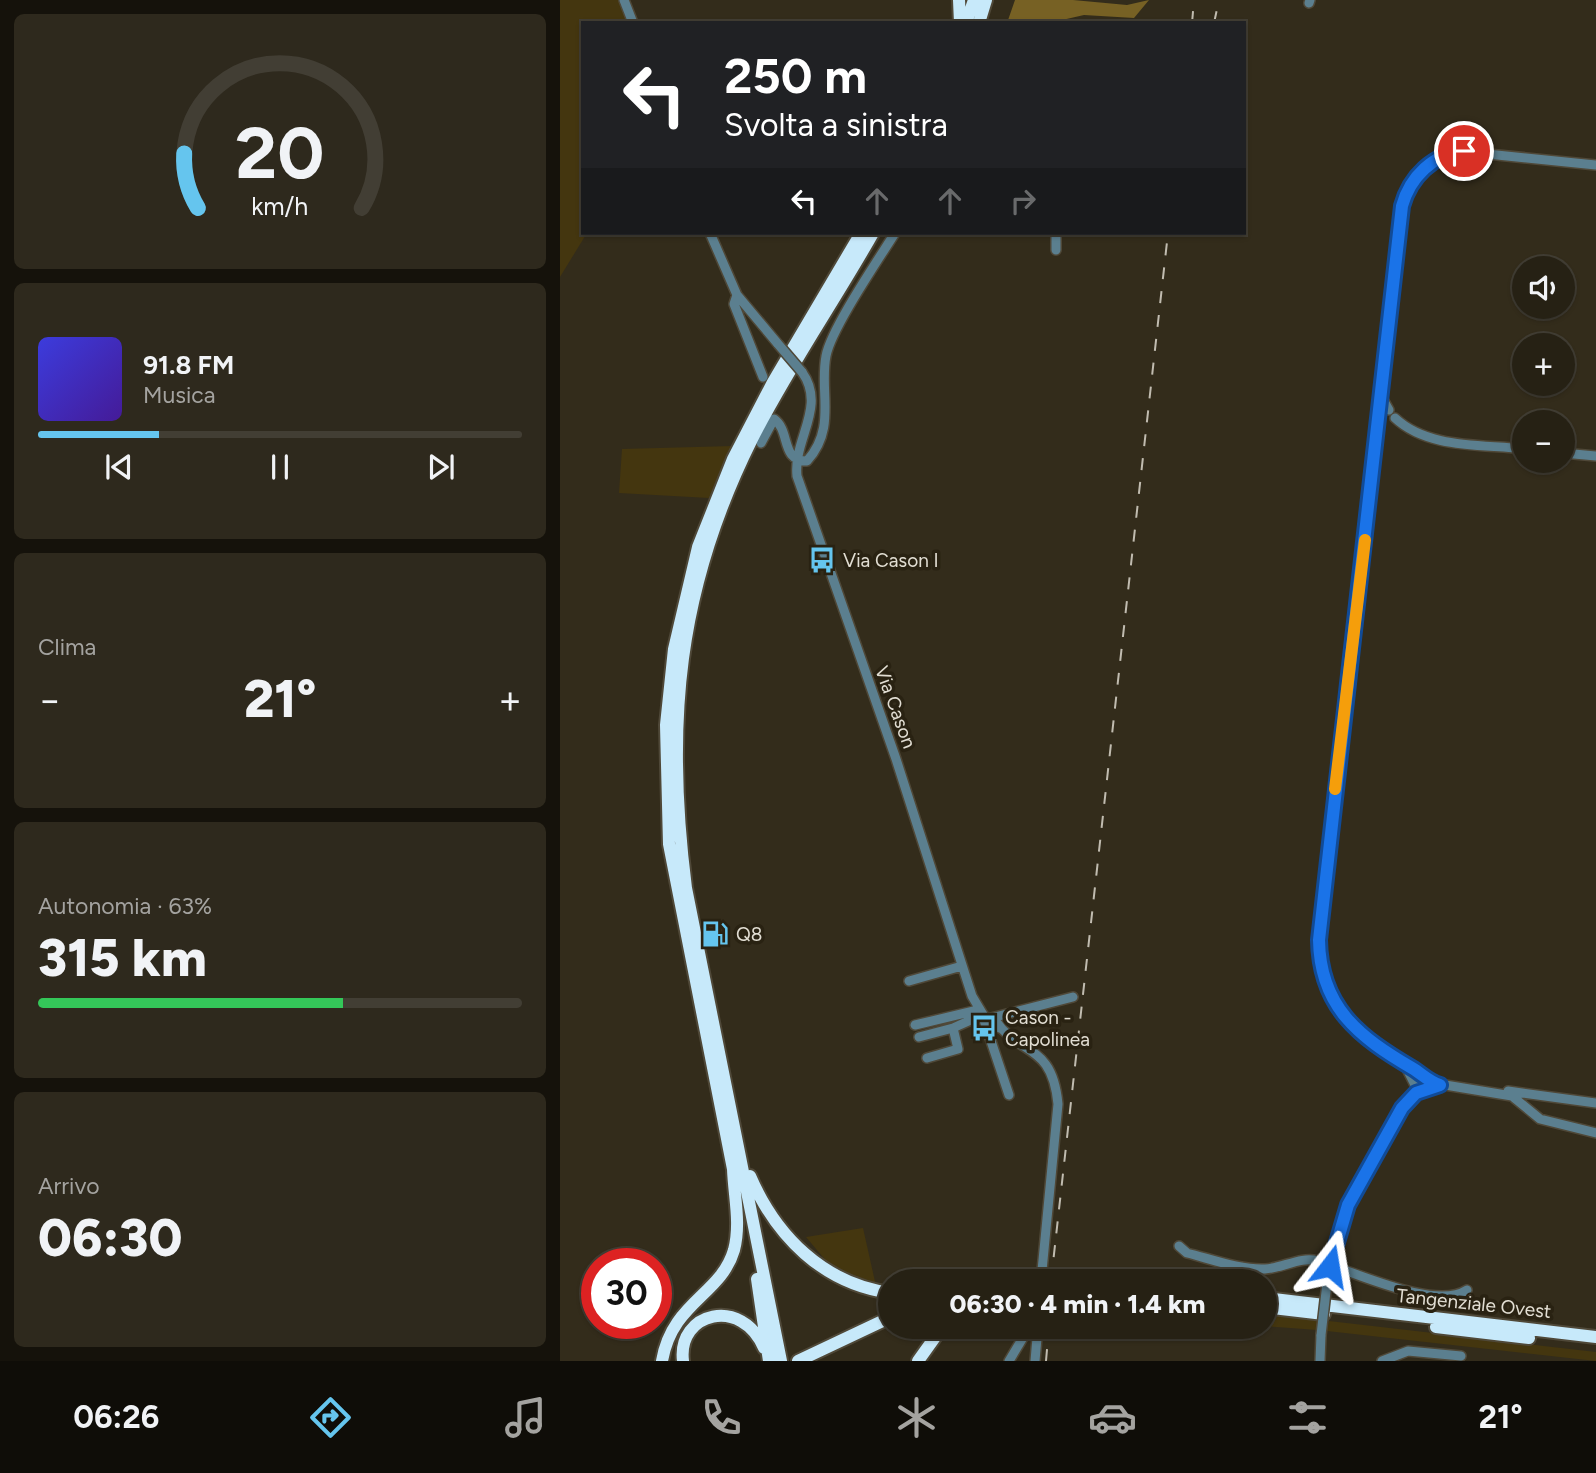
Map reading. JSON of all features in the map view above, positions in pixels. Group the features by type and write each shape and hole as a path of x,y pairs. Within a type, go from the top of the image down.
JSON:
{"highway":[{"path":"959,0 960,21"},
{"path":"967,21 974,0"},
{"path":"768,1361 756,1270 733,1170 669,844 666,725 674,649 698,547 733,459 773,382 860,235"},
{"path":"781,1361 693,927 678,821 675,751 683,650 708,548 741,463 781,388 872,235"},
{"path":"740,1153 766,1209 792,1243 816,1263 841,1278 878,1289"},
{"path":"662,1361 666,1342 680,1316 721,1275 733,1251 738,1214 733,1170"},
{"name":"Tangenziale Ovest","path":"1277,1299 1596,1337"},
{"name":"Tangenziale Ovest","path":"1277,1308 1596,1345"},
{"path":"682,1361 681,1351 688,1334 700,1322 719,1315 743,1320 752,1327 768,1361"},
{"path":"798,1361 878,1323"},
{"path":"812,1361 878,1329"},
{"path":"918,1361 934,1339"}],"street":[{"path":"624,0 632,21"},
{"path":"1440,1085 1368,1042 1343,1015 1328,988 1319,948 1402,206 1418,173 1437,160 1464,151 1596,165"},
{"name":"Via Cason","path":"711,235 737,295 803,372 810,386 812,409 796,461 801,490 896,759 962,966 990,1020 991,1038 1009,1096"},
{"path":"796,461 807,461 813,454 822,431 828,398 825,371 829,345 894,235"},
{"path":"1056,235 1056,250"},
{"name":"Via Cason","path":"737,295 734,304 763,377"},
{"path":"1381,396 1389,410"},
{"path":"1395,418 1413,432 1429,438 1512,448"},
{"name":"Via Cason","path":"761,443 771,422 777,421 791,457 796,461"},
{"path":"1575,454 1596,456"},
{"path":"909,982 962,966"},
{"path":"919,1037 1073,997"},
{"path":"915,1025 990,1020 1035,1052 1052,1074 1058,1104 1041,1269"},
{"name":"Via Cason","path":"990,1020 991,1038"},
{"path":"927,1058 958,1049 953,1028"},
{"path":"1409,1068 1415,1085 1425,1088"},
{"path":"1320,1361 1330,1266 1348,1205 1402,1108 1412,1096 1425,1088 1440,1085 1596,1103"},
{"path":"1485,1091 1517,1098 1540,1119 1596,1133"},
{"path":"1179,1246 1186,1253 1250,1267 1269,1268 1311,1260 1434,1297 1453,1296 1467,1290"},
{"path":"1009,1361 1022,1339"},
{"path":"1035,1361 1037,1339"},
{"path":"1382,1361 1408,1351 1461,1356"}],"shaded area":[{"path":"560,0 619,0 627,21 581,21 581,235 586,235 560,277"},
{"path":"1015,0 1073,0 1127,5 1149,0 1134,18 1084,15 1058,21 1008,21"},
{"path":"733,446 709,498 619,493 622,449"},
{"path":"863,1228 876,1286 832,1268 806,1237"},
{"path":"1277,1315 1318,1320 1317,1330 1277,1327"},
{"path":"1329,1321 1596,1352 1596,1361 1327,1331"}],"railway":[{"path":"1192,21 1194,0"},
{"path":"1214,21 1219,0"},
{"path":"1052,1269 1168,235"},
{"path":"1046,1361 1048,1339"}],"slow traffic":[{"path":"1335,789 1365,540"}],"place":[{"name":"Via Cason I","path":"822,560"},
{"name":"Q8","path":"715,934"},
{"name":"Cason - Capolinea","path":"984,1028"}],"route":[{"path":"1330,1266 1336,1238 1348,1205 1402,1108 1416,1093 1428,1086 1440,1085 1368,1042 1350,1024 1328,988 1321,964 1319,940 1402,206 1410,184 1417,175 1444,156 1464,151"}]}
